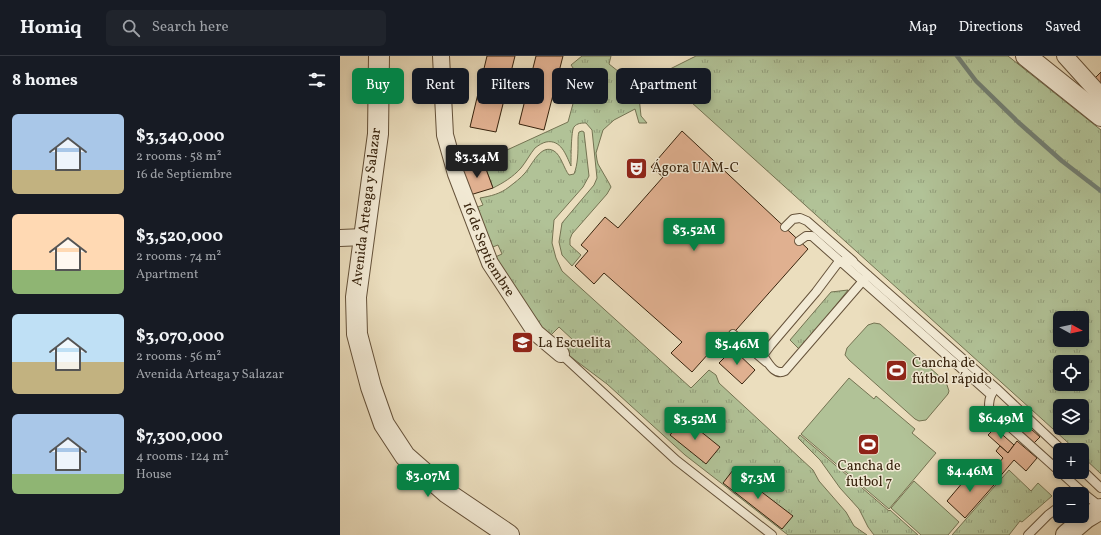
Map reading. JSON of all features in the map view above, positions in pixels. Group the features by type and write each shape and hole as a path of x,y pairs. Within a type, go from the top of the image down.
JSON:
{"street":[{"name":"Avenida Arteaga y Salazar","path":"379,56 378,134 356,298 357,334 371,387 384,424 405,456 447,493 509,535"},
{"name":"16 de Septiembre","path":"441,56 445,136 456,174 490,263 536,333 561,354"},
{"path":"1026,56 1101,116"},
{"path":"1065,56 1101,96"},
{"path":"340,238 364,237"},
{"path":"1066,535 1086,518 1093,503"}],"lane":[{"path":"785,227 794,219 800,218 807,221 853,262 865,278 991,395"},
{"path":"800,241 806,236 812,236 841,262 865,278 996,388 1055,443"},
{"path":"770,366 764,357 764,354 816,292 837,264 846,260 853,262"},
{"path":"733,334 770,366 779,373 782,373 786,371 865,278"},
{"path":"561,354 676,460 772,535"},
{"path":"996,388 991,395 989,408 1093,503"},
{"path":"1089,477 1101,488"},
{"path":"1028,535 1053,511"}],"green space":[{"path":"582,56 611,56 609,64 616,70 616,104 640,104 641,116 647,123 639,123 635,109 614,120 603,130 596,153 598,164 611,187 607,194 572,234 570,245 581,255 572,266 562,255 559,242 562,223 594,185 597,178 592,130 586,123 578,124 574,127 571,166 565,153 559,145 556,143 546,142 535,148 523,166 515,174 493,188 483,161 568,122 573,104 608,104 608,68 573,68 571,65"},
{"path":"696,56 1008,56 1101,130 1101,474 1089,463 1089,443 1068,443 1059,435 1089,435 1089,399 1053,399 1053,429 693,104 711,104 711,68 672,68"},
{"path":"582,131 584,132 589,176 583,187 554,220 552,243 556,258 562,271 691,388 709,370 716,375 719,383 813,470 819,481 846,512 854,526 867,535 788,535 685,455 607,384 563,351 573,340 559,327 548,338 493,258 502,254 498,245 490,248 475,208 483,205 480,198 499,193 517,180 525,173 537,156 545,150 549,149 554,151 561,159 569,175 574,174 578,158 578,134"},
{"path":"848,290 800,350 790,340 831,292"},
{"name":"Cancha de fútbol rápido","path":"874,323 880,324 946,382 949,391 948,394 926,420 919,421 915,419 845,355 847,348 868,325"},
{"name":"Cancha de futbol 7","path":"849,378 874,399 876,396 915,429 912,433 936,453 889,509 801,434"},
{"path":"800,435 918,535 874,535 859,509 840,488 820,460 798,438"},
{"path":"1009,470 1031,491 1038,483 1052,496 1022,522 1020,521 1009,535 952,535"},
{"path":"914,481 959,522 948,535 921,535 891,508"}],"building":[{"path":"487,56 515,56 512,68 484,68"},
{"path":"536,56 563,56 560,68 552,68 552,99 544,130 519,124 524,104 544,104 544,68 533,68"},
{"path":"1101,72 1101,93 1092,81"},
{"path":"477,98 477,104 503,104 496,132 470,127"},
{"path":"682,131 808,249 713,356 709,353 692,372 671,353 682,342 604,273 594,284 575,266 588,251 581,245 605,217 618,228 663,177 651,167"},
{"path":"483,161 493,188 470,195 461,171"},
{"path":"733,349 755,370 742,384 719,363"},
{"path":"1013,413 1040,437 1034,443 1007,419"},
{"path":"684,418 720,447 706,464 670,435"},
{"path":"995,428 1014,445 1008,453 988,435"},
{"path":"1017,441 1037,458 1026,471 1014,460 997,480 990,474 1003,458 996,451 1000,446 1008,453"},
{"path":"975,468 994,485 965,518 947,501"},
{"path":"733,470 793,516 782,529 723,483"}],"waterway":[{"path":"957,56 976,81 1018,122 1062,161 1101,191"}],"place":[{"name":"Ágora UAM-C","path":"637,168"},
{"name":"La Escuelita","path":"522,343"},
{"name":"Cancha de fútbol rápido","path":"897,371"},
{"name":"Cancha de futbol 7","path":"869,444"}]}
